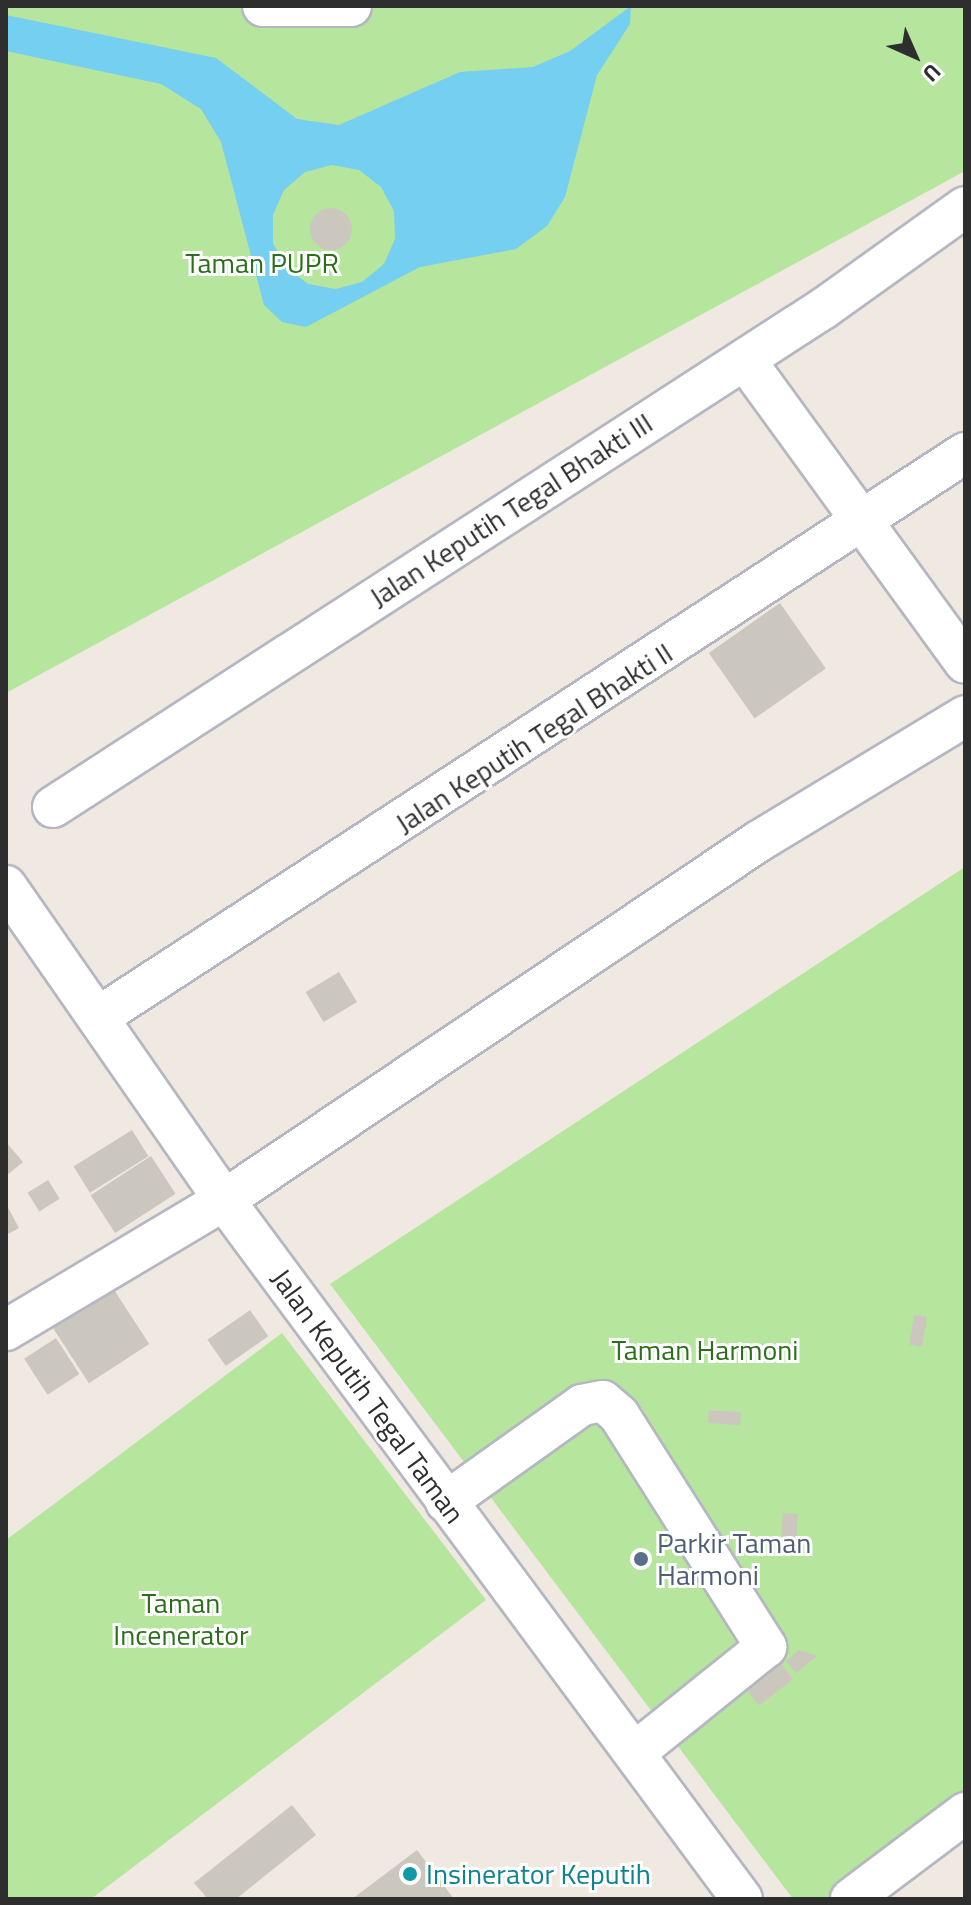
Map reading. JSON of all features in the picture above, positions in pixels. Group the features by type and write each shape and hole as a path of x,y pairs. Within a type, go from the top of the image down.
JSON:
{"street":[{"path":"263,6 351,6"},
{"name":"Jalan Keputih Tegal Bhakti III","path":"53,807 745,360 965,207"},
{"path":"745,360 965,663"},
{"name":"Jalan Keputih Tegal Bhakti II","path":"100,1016 965,453"},
{"path":"6,1330 224,1200 759,841 965,716"},
{"name":"Jalan Keputih Tegal Taman","path":"6,886 100,1016 224,1200 742,1899"},
{"path":"446,1502 582,1405 603,1401 619,1415 766,1647 634,1753"},
{"path":"851,1899 965,1813"}],"green space":[{"name":"Taman PUPR","path":"6,6 965,6 965,171 6,693"},
{"name":"Taman Harmoni","path":"965,867 965,1799 836,1899 793,1899 330,1284"},
{"name":"Taman Incenerator","path":"282,1333 486,1600 91,1899 6,1899 6,1540"}],"water":[{"path":"631,6 630,24 597,75 565,197 547,226 516,249 420,267 306,327 282,322 264,305 221,142 201,109 161,84 6,51 6,15 216,58 297,119 339,125 460,72 533,67 570,51","holes":["332,165 359,170 381,187 394,211 395,239 384,264 362,282 336,289 308,284 286,267 273,243 273,215 284,190 305,172"]}],"building":[{"path":"331,208 346,214 352,229 346,244 331,250 316,244 310,229 316,214"},
{"path":"780,603 826,669 755,718 709,653"},
{"path":"339,972 357,1002 324,1022 306,992"},
{"path":"132,1130 148,1156 90,1193 73,1167"},
{"path":"6,1142 23,1162 6,1176"},
{"path":"151,1156 176,1194 115,1233 91,1195"},
{"path":"48,1180 60,1199 39,1211 28,1193"},
{"path":"6,1204 19,1228 6,1235"},
{"path":"109,1282 149,1344 89,1383 49,1321"},
{"path":"250,1310 268,1336 226,1366 207,1340"},
{"path":"914,1315 927,1317 922,1347 909,1345"},
{"path":"56,1338 79,1374 48,1395 24,1359"},
{"path":"709,1410 741,1412 740,1425 708,1423"},
{"path":"783,1513 798,1514 796,1547 781,1546"},
{"path":"799,1650 817,1656 796,1673 786,1661"},
{"path":"779,1661 793,1679 759,1706 745,1687"},
{"path":"292,1805 316,1835 236,1899 208,1899 194,1883"},
{"name":"Insinerator Keputih","path":"417,1850 454,1899 352,1899"}],"place":[{"name":"Parkir Taman Harmoni","path":"641,1559"},
{"name":"Insinerator Keputih","path":"410,1874"}]}
